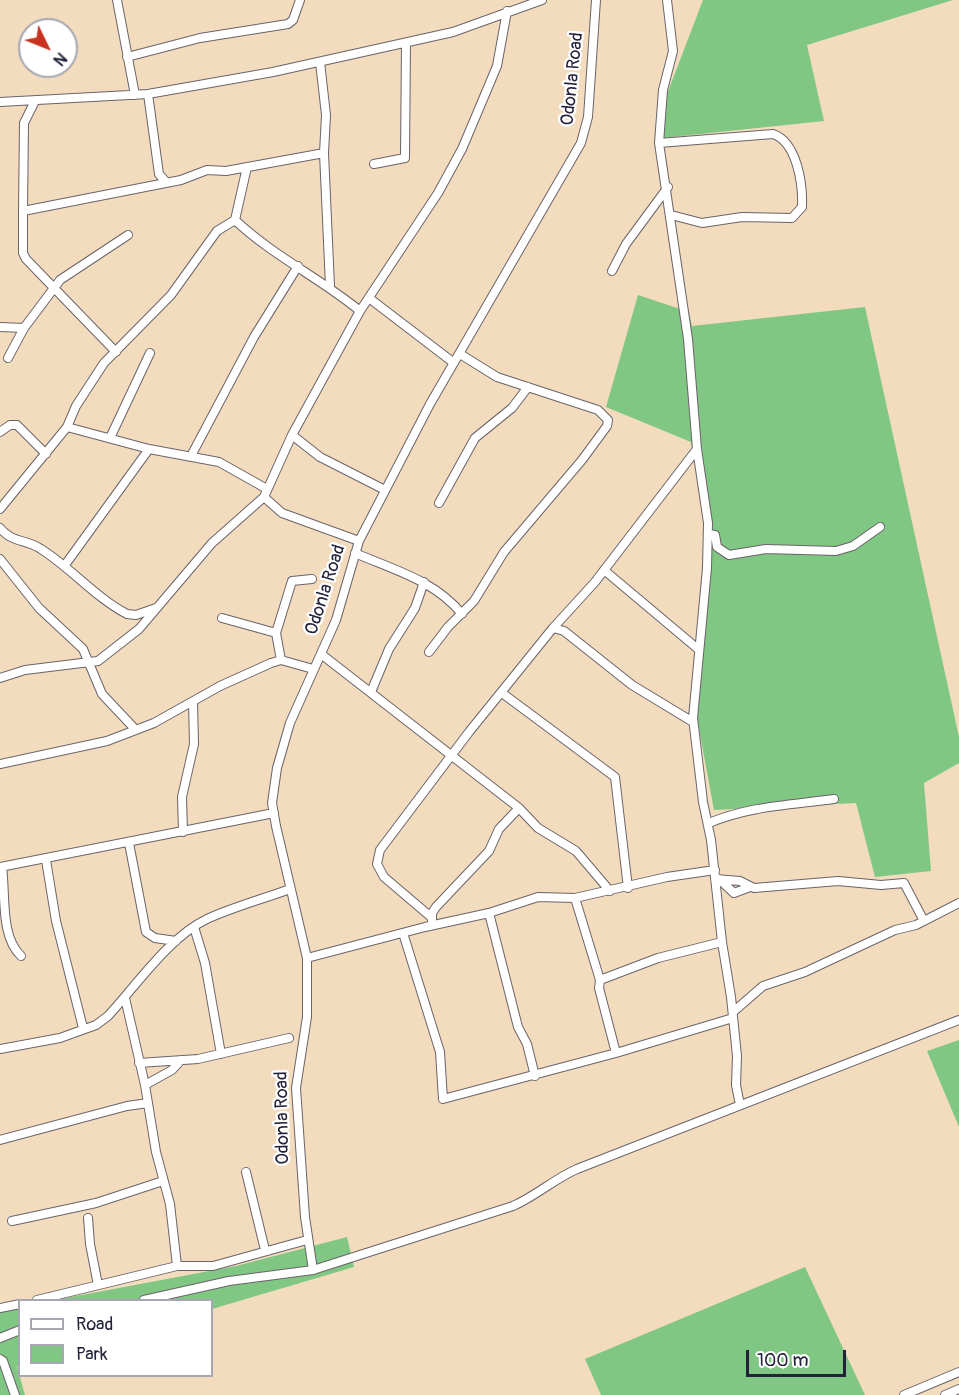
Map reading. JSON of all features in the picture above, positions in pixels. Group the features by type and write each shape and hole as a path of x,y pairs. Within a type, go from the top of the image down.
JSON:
{"street":[{"path":"117,0 135,95"},
{"path":"127,57 200,38 288,24 293,20 300,0"},
{"path":"0,102 148,94 321,62 453,32 543,0"},
{"name":"Odonla Road","path":"313,1270 307,1240 296,1088 307,1017 307,958 272,803 277,768 290,723 336,620 359,541 459,354 581,143 588,117 596,0"},
{"path":"667,0 673,51 663,90 659,143 668,187 688,339 697,449 708,534 693,722 731,997 737,1056 736,1085 740,1105"},
{"path":"0,678 39,668 90,664 108,654 138,629 212,543 265,493 292,435 360,311 438,193 462,149 497,66 507,11"},
{"path":"374,164 405,158 406,43"},
{"path":"321,62 326,115 324,153 330,286"},
{"path":"148,94 159,174 166,182"},
{"path":"35,101 24,123 23,252 53,288 116,352"},
{"path":"659,143 773,134 784,140 792,151 800,183 802,207 792,218 742,217 702,222 671,215"},
{"path":"23,211 181,180 207,170 226,171 324,153"},
{"path":"0,509 67,428 84,392 104,363 171,295 217,231 235,220 248,167"},
{"path":"153,185 159,174"},
{"path":"612,271 626,244 668,187"},
{"path":"235,220 260,242 330,286 360,311"},
{"path":"8,358 24,328 60,280 128,235"},
{"path":"191,456 254,337 298,266"},
{"path":"369,298 454,363"},
{"path":"0,327 24,328"},
{"path":"110,438 150,353"},
{"path":"429,652 448,627 474,601 504,552 582,460 607,426 608,420 598,410 497,377 459,354"},
{"path":"439,503 475,438 502,418 528,387"},
{"path":"0,432 10,425 16,425 46,454"},
{"path":"67,428 149,450 222,463 265,493 282,513 359,541"},
{"path":"292,435 320,457 385,490"},
{"path":"432,921 420,906 384,877 377,864 377,856 452,755 553,628 604,570 697,449"},
{"path":"65,564 149,450"},
{"path":"708,534 716,535 717,547 722,552 737,555 766,549 836,551 853,546 880,527"},
{"path":"0,528 8,538 37,546 65,564 127,614 136,615 159,606"},
{"path":"355,553 424,582 446,597 462,614"},
{"path":"0,560 39,608 83,649 102,693 134,728"},
{"path":"604,570 698,649"},
{"path":"281,660 276,633 292,581 312,579"},
{"path":"371,692 389,649 415,608 424,582"},
{"path":"222,618 276,633"},
{"path":"553,628 572,636 632,685 693,722"},
{"path":"321,654 519,808 538,828 576,851 610,891"},
{"path":"0,764 107,741 134,728 154,723 220,686 281,660 313,669"},
{"path":"502,693 615,777 628,888"},
{"path":"183,832 182,797 194,744 193,702"},
{"path":"708,823 754,808 834,799"},
{"path":"432,921 437,906 489,851 499,830 519,808"},
{"path":"21,956 12,949 7,940 3,915 1,867 46,860 274,813"},
{"path":"129,843 146,932 155,938 176,941"},
{"path":"46,860 57,921 83,1028"},
{"path":"307,958 403,933 432,921 453,920 489,913 538,897 575,898 628,888 667,877 716,876 740,881 750,887 838,881 881,885 904,883 924,921"},
{"path":"0,1049 60,1038 102,1022 176,941 194,927 207,919 290,889"},
{"path":"575,898 600,980 599,988 616,1053"},
{"path":"403,933 440,1052 442,1099 616,1053 733,1015 742,1002 763,986 805,972 895,930 924,921 959,903"},
{"path":"420,906 437,906 453,920"},
{"path":"489,913 518,1027 527,1044 535,1076"},
{"path":"194,927 205,963 221,1054"},
{"path":"600,980 658,958 722,942"},
{"path":"731,997 742,1002"},
{"path":"125,998 145,1085 163,1181 170,1204 177,1266"},
{"path":"148,1299 229,1281 313,1270 513,1206 534,1197 564,1174 959,1020"},
{"path":"139,1063 221,1054 289,1038"},
{"path":"145,1085 171,1070 181,1060"},
{"path":"0,1140 127,1106 148,1103"},
{"path":"246,1172 265,1250"},
{"path":"12,1221 96,1203 163,1181"},
{"path":"88,1218 96,1203"},
{"path":"78,1207 88,1218 98,1285"},
{"path":"41,1299 120,1282 177,1266 213,1266 307,1240"},
{"path":"0,1308 18,1304"},
{"path":"0,1338 18,1331"},
{"path":"0,1359 3,1361 15,1395"},
{"path":"904,1395 959,1372"},
{"path":"945,1395 959,1389"}],"green space":[{"path":"703,0 953,0 807,45 824,121 662,138 667,94"},
{"path":"638,295 689,312 692,326 865,307 959,737 959,763 924,783 931,871 875,877 856,803 714,810 697,718 705,518 691,442 606,407"},
{"path":"959,1040 959,1127 927,1051"},
{"path":"347,1237 354,1267 213,1309 213,1299 60,1299 236,1266"},
{"path":"805,1267 865,1395 601,1395 585,1359"},
{"path":"18,1308 17,1367 25,1395 0,1395 0,1312"}]}
